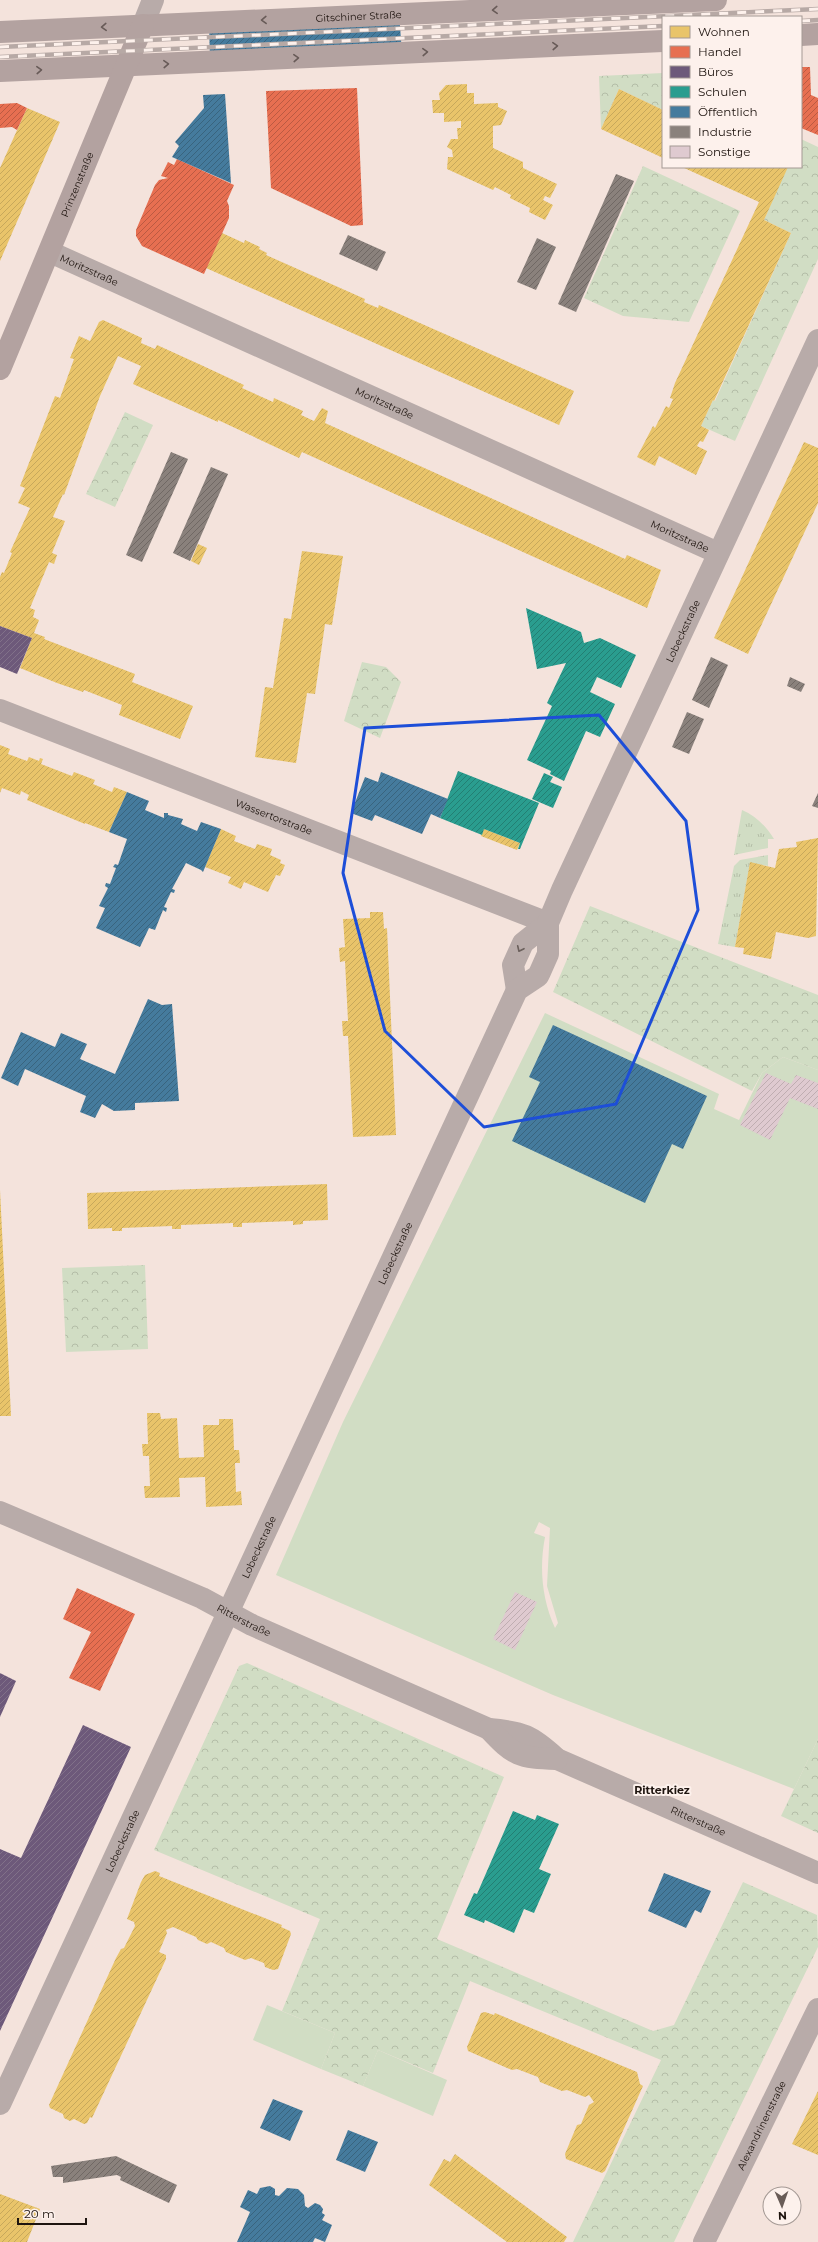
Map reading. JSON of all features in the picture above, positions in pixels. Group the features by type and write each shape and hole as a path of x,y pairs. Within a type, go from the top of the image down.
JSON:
{"main road":[{"name":"Gitschiner Straße","path":"0,32 716,0"},
{"name":"Prinzenstraße","path":"0,369 50,252 143,25"},
{"path":"802,35 818,34"},
{"path":"0,71 662,41"}],"street":[{"name":"Prinzenstraße","path":"143,25 153,0"},
{"name":"Moritzstraße","path":"50,252 718,553"},
{"name":"Lobeckstraße","path":"0,2104 126,1834 227,1611 517,990 538,976 540,972 548,954 548,923 718,553 818,340"},
{"name":"Wassertorstraße","path":"0,710 548,923"},
{"name":"Ritterstraße","path":"0,1512 202,1598 252,1625 489,1728 508,1749 529,1758 557,1758 818,1873"},
{"name":"Alexandrinenstraße","path":"704,2242 818,2009"}],"highlighted area":[{"path":"599,715 686,821 698,910 616,1104 484,1127 385,1031 343,873 365,728"}],"green space":[{"path":"662,73 662,110 619,89 601,129 599,76"},
{"path":"802,139 818,147 818,259 735,441 701,426 713,400 715,401 791,233 764,220 787,168 802,168"},
{"path":"643,166 740,211 689,322 623,316 584,298"},
{"path":"125,412 153,425 115,507 86,494"},
{"path":"362,662 386,667 401,682 380,738 344,721"},
{"path":"742,810 756,818 771,834 774,839 768,839 768,848 734,855"},
{"path":"768,855 768,866 750,863 735,947 718,944 734,866 740,860"},
{"path":"590,906 818,995 818,1070 783,1057 762,1073 752,1091 553,992"},
{"path":"545,1013 719,1094 714,1109 739,1120 762,1073 783,1057 818,1070 818,1739 794,1789 553,1695 276,1575 343,1422","holes":["539,1522 550,1528 547,1586 558,1623 555,1628 547,1606 543,1584 542,1560 545,1537 534,1533"]},
{"path":"145,1265 148,1349 66,1352 62,1268"},
{"path":"247,1663 504,1777 437,1939 653,2031 674,2025 743,1882 817,1915 818,1947 674,2242 573,2242 661,2060 470,1981 433,2073 378,2050 363,2086 321,2069 335,2033 282,2011 320,1919 154,1850 239,1666"},
{"path":"818,1739 818,1833 781,1816"},
{"path":"267,2005 335,2033 321,2069 253,2040"},
{"path":"378,2050 447,2080 433,2116 363,2086"}],"building: Wohnen":[{"path":"467,84 467,93 474,93 474,104 498,103 498,107 507,111 501,125 493,126 493,148 523,162 523,168 557,184 550,198 545,196 543,200 553,205 545,220 529,212 530,208 510,198 511,195 495,187 493,190 447,169 448,157 453,157 452,150 447,147 451,139 458,139 457,128 461,128 461,121 444,122 444,113 433,113 432,100 440,100 439,93 446,85"},
{"path":"619,89 662,110 662,158 601,129"},
{"path":"27,108 60,122 0,261 0,168"},
{"path":"684,168 788,168 764,220 791,233 714,401 713,400 701,426 709,430 703,442 700,441 697,446 707,451 696,475 659,456 655,466 637,457 653,426 655,428 666,406 669,408 673,399 670,398 675,383 759,202"},
{"path":"222,233 244,243 245,240 260,247 259,249 267,253 266,255 365,299 364,302 378,308 379,305 574,391 559,425 206,268"},
{"path":"103,320 142,338 141,343 155,349 157,345 244,385 242,388 273,402 274,398 303,411 301,415 314,421 322,408 328,411 325,423 625,559 627,555 661,570 647,608 302,452 299,458 218,420 218,422 133,384 141,366 118,356 100,396 64,495 63,494 53,517 65,521 52,553 57,555 54,564 49,562 30,608 35,610 33,617 39,620 34,633 45,637 44,639 135,674 132,682 193,706 180,739 119,715 122,705 84,690 83,692 57,683 20,668 32,638 0,626 0,577 2,572 4,573 12,553 10,552 30,508 18,503 25,488 20,486 55,396 60,398 74,359 70,358 79,336 90,341 99,322"},
{"path":"804,442 818,448 818,503 748,654 714,638"},
{"path":"198,544 207,548 199,565 191,561"},
{"path":"302,551 343,556 332,625 325,624 315,694 307,693 296,763 255,757 265,687 273,688 284,618 291,619"},
{"path":"0,745 10,749 8,754 27,761 29,757 39,761 40,758 43,759 41,764 72,776 74,772 95,780 93,784 112,792 114,787 127,792 109,832 85,824 27,800 29,795 21,791 20,795 2,788 0,793"},
{"path":"221,829 236,836 234,841 255,849 257,844 272,849 270,855 281,860 280,863 285,865 280,876 276,875 268,892 244,882 241,889 228,883 231,877 205,867"},
{"path":"484,829 520,843 517,850 481,836"},
{"path":"818,838 816,936 808,938 776,932 771,959 743,954 744,948 735,947 750,862 775,868 779,849 797,847 796,842"},
{"path":"370,912 383,912 384,929 387,928 396,1135 353,1137 348,1036 343,1036 342,1021 348,1021 345,961 340,962 339,948 345,947 343,919 370,918"},
{"path":"327,1184 328,1220 303,1221 303,1224 293,1225 293,1221 242,1223 242,1227 233,1227 233,1223 181,1225 181,1229 172,1229 172,1226 122,1228 122,1231 112,1231 112,1228 88,1229 87,1193"},
{"path":"0,1190 11,1416 0,1416"},
{"path":"147,1413 160,1413 161,1419 177,1418 179,1458 204,1457 203,1425 219,1425 219,1419 233,1419 234,1450 239,1450 240,1463 235,1463 236,1492 241,1491 242,1505 206,1507 205,1477 179,1478 180,1497 145,1498 144,1486 150,1486 149,1456 143,1456 142,1444 148,1444"},
{"path":"155,1871 160,1873 159,1876 282,1925 281,1927 290,1931 291,1934 278,1969 273,1970 265,1967 264,1963 251,1958 245,1960 226,1952 224,1948 211,1942 207,1944 198,1940 196,1937 173,1927 166,1930 167,1933 159,1952 166,1955 166,1959 92,2118 90,2117 87,2123 84,2124 74,2119 70,2121 64,2118 63,2114 50,2108 49,2105 116,1958 121,1949 124,1948 135,1926 134,1922 127,1919 141,1882 145,1875"},
{"path":"485,2012 494,2015 495,2013 637,2072 640,2084 643,2086 605,2171 602,2173 566,2159 565,2154 577,2125 581,2124 589,2105 594,2102 589,2095 585,2097 567,2090 562,2091 540,2082 538,2077 517,2069 512,2070 468,2051 467,2047 481,2013"},
{"path":"818,2091 818,2155 792,2144"},
{"path":"455,2154 567,2237 564,2242 507,2242 429,2185 444,2159 450,2162"},
{"path":"0,2194 40,2209 27,2242 0,2242"}],"building: Handel":[{"path":"802,67 810,67 811,95 818,98 818,135 802,128"},
{"path":"357,88 363,225 351,226 271,188 266,91"},
{"path":"17,103 27,108 17,130 12,127 0,128 0,104"},
{"path":"177,159 234,185 227,201 229,206 229,218 204,274 142,246 136,236 136,230 155,185 159,180 168,178 161,176 168,162 174,165"},
{"path":"77,1588 135,1614 100,1691 69,1678 91,1632 63,1619"}],"building: Büros":[{"path":"0,626 32,638 17,674 0,667"},
{"path":"0,1673 16,1681 0,1717"},
{"path":"83,1725 131,1747 0,2031 0,1849 21,1858"}],"building: Schulen":[{"path":"526,608 581,632 584,643 600,638 636,655 621,688 597,677 590,692 615,704 600,737 586,731 564,781 550,774 551,771 527,760 552,706 547,703 566,663 537,669"},
{"path":"458,771 539,803 520,849 518,849 520,843 484,829 482,835 440,818"},
{"path":"544,773 553,777 550,782 562,787 553,808 532,799"},
{"path":"513,1811 535,1820 537,1815 559,1824 539,1869 551,1874 534,1913 524,1909 514,1933 485,1920 484,1923 464,1915 474,1893 477,1894"}],"building: Öffentlich":[{"path":"399,13 402,53 210,62 209,22"},
{"path":"225,94 231,183 172,157 179,146 175,142 204,108 203,95"},
{"path":"381,772 448,799 440,818 431,814 422,834 375,815 372,821 351,813 365,777 378,782"},
{"path":"127,792 149,801 145,810 164,818 164,813 168,813 168,815 183,819 181,824 197,831 201,822 221,829 203,872 186,863 172,889 175,890 174,893 171,892 164,907 167,908 166,912 163,910 155,930 149,928 140,947 96,928 105,908 99,906 108,888 105,886 106,883 110,884 116,868 113,867 115,864 118,865 127,839 109,832"},
{"path":"148,999 162,1005 172,1004 179,1101 135,1103 135,1110 114,1111 102,1104 95,1118 80,1112 86,1096 25,1069 18,1086 1,1078 21,1032 55,1047 61,1033 87,1044 80,1059 115,1074"},
{"path":"553,1025 707,1096 683,1149 672,1144 645,1203 512,1141 540,1082 529,1077"},
{"path":"664,1873 711,1891 701,1913 695,1910 686,1928 648,1911"},
{"path":"273,2099 303,2111 290,2141 260,2128"},
{"path":"348,2130 378,2142 365,2172 336,2160"},
{"path":"270,2186 275,2189 275,2195 279,2196 287,2188 298,2189 304,2195 305,2206 308,2208 315,2203 320,2205 323,2209 322,2213 325,2215 322,2220 332,2225 325,2242 315,2238 313,2242 237,2242 250,2212 240,2207 248,2190 257,2194 260,2188"}],"building: Industrie":[{"path":"616,174 634,181 576,312 558,304"},
{"path":"348,235 386,252 377,271 339,254"},
{"path":"537,238 556,247 536,290 517,282"},
{"path":"171,452 188,459 142,562 126,555"},
{"path":"211,467 228,474 190,561 173,553"},
{"path":"711,657 728,665 709,708 692,700"},
{"path":"790,677 805,684 801,692 787,686"},
{"path":"687,712 704,719 689,754 672,747"},
{"path":"818,793 818,808 812,806"},
{"path":"116,2156 177,2185 169,2203 120,2180 121,2177 117,2175 63,2183 63,2177 53,2177 51,2166"}],"building: Sonstige":[{"path":"766,1073 791,1084 796,1075 818,1083 818,1109 790,1098 770,1140 740,1125"},
{"path":"515,1592 537,1602 515,1650 493,1639"}],"railway":[{"path":"667,16 818,9"},
{"path":"0,47 662,16"},
{"path":"802,21 818,20"},
{"path":"0,57 662,26"}],"district":[{"name":"Ritterkiez","path":"662,1790"}]}
